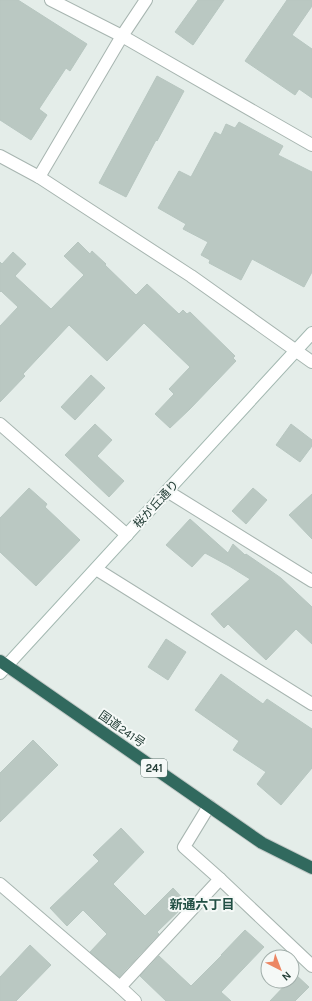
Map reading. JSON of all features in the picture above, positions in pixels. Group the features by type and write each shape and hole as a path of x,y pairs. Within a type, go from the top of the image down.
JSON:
{"highway":[{"name":"国道241号","path":"2,667 262,842 312,868"}],"street":[{"path":"51,0 122,36 312,145"},
{"path":"39,177 122,36 146,0"},
{"path":"0,156 39,177 191,276 312,362"},
{"name":"桜が丘通り","path":"2,667 96,569 312,333"},
{"path":"0,424 127,535"},
{"path":"167,492 312,581"},
{"path":"96,569 312,704"},
{"path":"210,806 184,847 312,966"},
{"path":"120,987 220,879"},
{"path":"0,884 135,1001"}],"building":[{"path":"0,0 18,0 87,44 70,71 66,68 39,109 47,115 31,140 0,120"},
{"path":"198,0 224,0 193,45 175,32"},
{"path":"287,0 312,0 312,6 292,35 312,49 312,98 299,89 295,95 245,61"},
{"path":"157,76 184,91 126,197 99,183"},
{"path":"239,122 283,146 278,155 312,172 312,272 304,287 252,259 241,280 209,263 210,260 201,255 208,242 183,229 186,224 158,208 179,171 191,177 215,132 221,135 226,124 235,128"},
{"path":"78,242 90,254 92,251 136,295 147,284 179,314 183,310 187,314 190,312 235,356 233,358 236,361 170,428 155,414 174,394 169,389 190,367 144,323 107,361 69,325 23,374 25,376 0,402 0,326 18,307 1,291 0,292 0,262 2,264 13,252 26,264 15,276 51,309 84,275 64,256"},
{"path":"91,375 105,388 75,420 61,407"},
{"path":"95,424 112,440 97,456 124,481 109,497 65,455"},
{"path":"291,424 312,440 312,446 300,462 276,445"},
{"path":"29,488 47,504 45,507 80,540 36,586 0,552 0,518"},
{"path":"253,488 267,500 246,524 232,511"},
{"path":"312,494 312,539 289,515"},
{"path":"190,519 228,553 233,544 245,555 246,554 281,578 312,607 312,644 296,629 266,660 228,624 224,628 211,614 250,579 205,553 192,567 166,545"},
{"path":"166,639 186,652 168,680 148,667"},
{"path":"221,674 263,704 267,699 312,729 312,768 281,805 257,784 266,772 233,750 239,741 195,710"},
{"path":"33,740 58,765 0,822 0,773"},
{"path":"121,828 144,852 113,884 145,916 173,888 187,903 157,932 159,934 119,977 90,952 107,934 83,910 67,926 50,908 99,861 93,855"},
{"path":"245,930 264,947 260,949 260,951 221,992 231,1001 166,1001 140,976 159,956 191,986"},
{"path":"30,945 51,965 16,1001 0,1001 0,977"},
{"path":"300,979 309,987 295,1001 270,1001 281,989 300,989"}],"district":[{"name":"新通六丁目","path":"202,904"}]}
